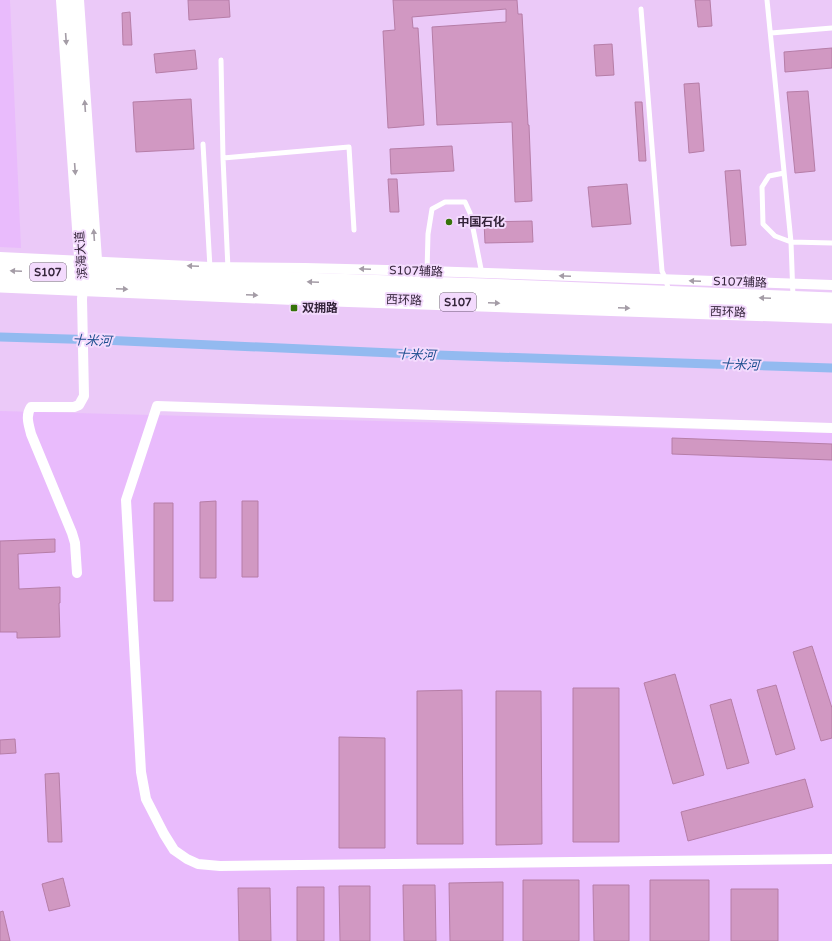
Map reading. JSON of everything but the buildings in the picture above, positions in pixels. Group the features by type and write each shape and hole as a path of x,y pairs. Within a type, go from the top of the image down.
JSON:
{"highway":[{"name":"西环路","path":"0,270 88,272 219,280 832,301"},
{"name":"西环路","path":"0,284 88,272"},
{"name":"西环路","path":"219,280 427,278 668,287 794,299 832,315"}],"main road":[{"name":"滨海大道","path":"64,0 88,272"},
{"name":"滨海大道","path":"77,0 88,272"}],"street":[{"path":"0,257 88,272 82,299 84,396 79,405 74,407 31,407 28,412 28,421 31,434 72,532 75,543 77,573"},
{"path":"794,299 832,285"},
{"path":"832,428 157,406 126,500 141,772 146,799 164,834 174,850 187,859 198,864 220,866 832,859"}],"lane":[{"path":"767,0 791,242 794,299"},
{"path":"641,9 662,271 668,287"},
{"path":"771,33 832,28"},
{"path":"219,280 223,158 221,60"},
{"path":"203,144 219,280"},
{"path":"223,158 349,147 354,230"},
{"path":"784,173 769,176 762,187 763,224 775,236 791,242 832,243"},
{"path":"427,278 428,234 432,209 445,202 464,202 470,213 482,280"}],"shaded area":[{"path":"0,0 10,0 21,248 0,247"},
{"path":"0,411 832,433 832,941 0,941"}],"waterway":[{"name":"十米河","path":"0,337 102,340 437,355 832,368"}],"place":[{"name":"中国石化","path":"449,222"},
{"name":"双拥路","path":"294,308"}]}
